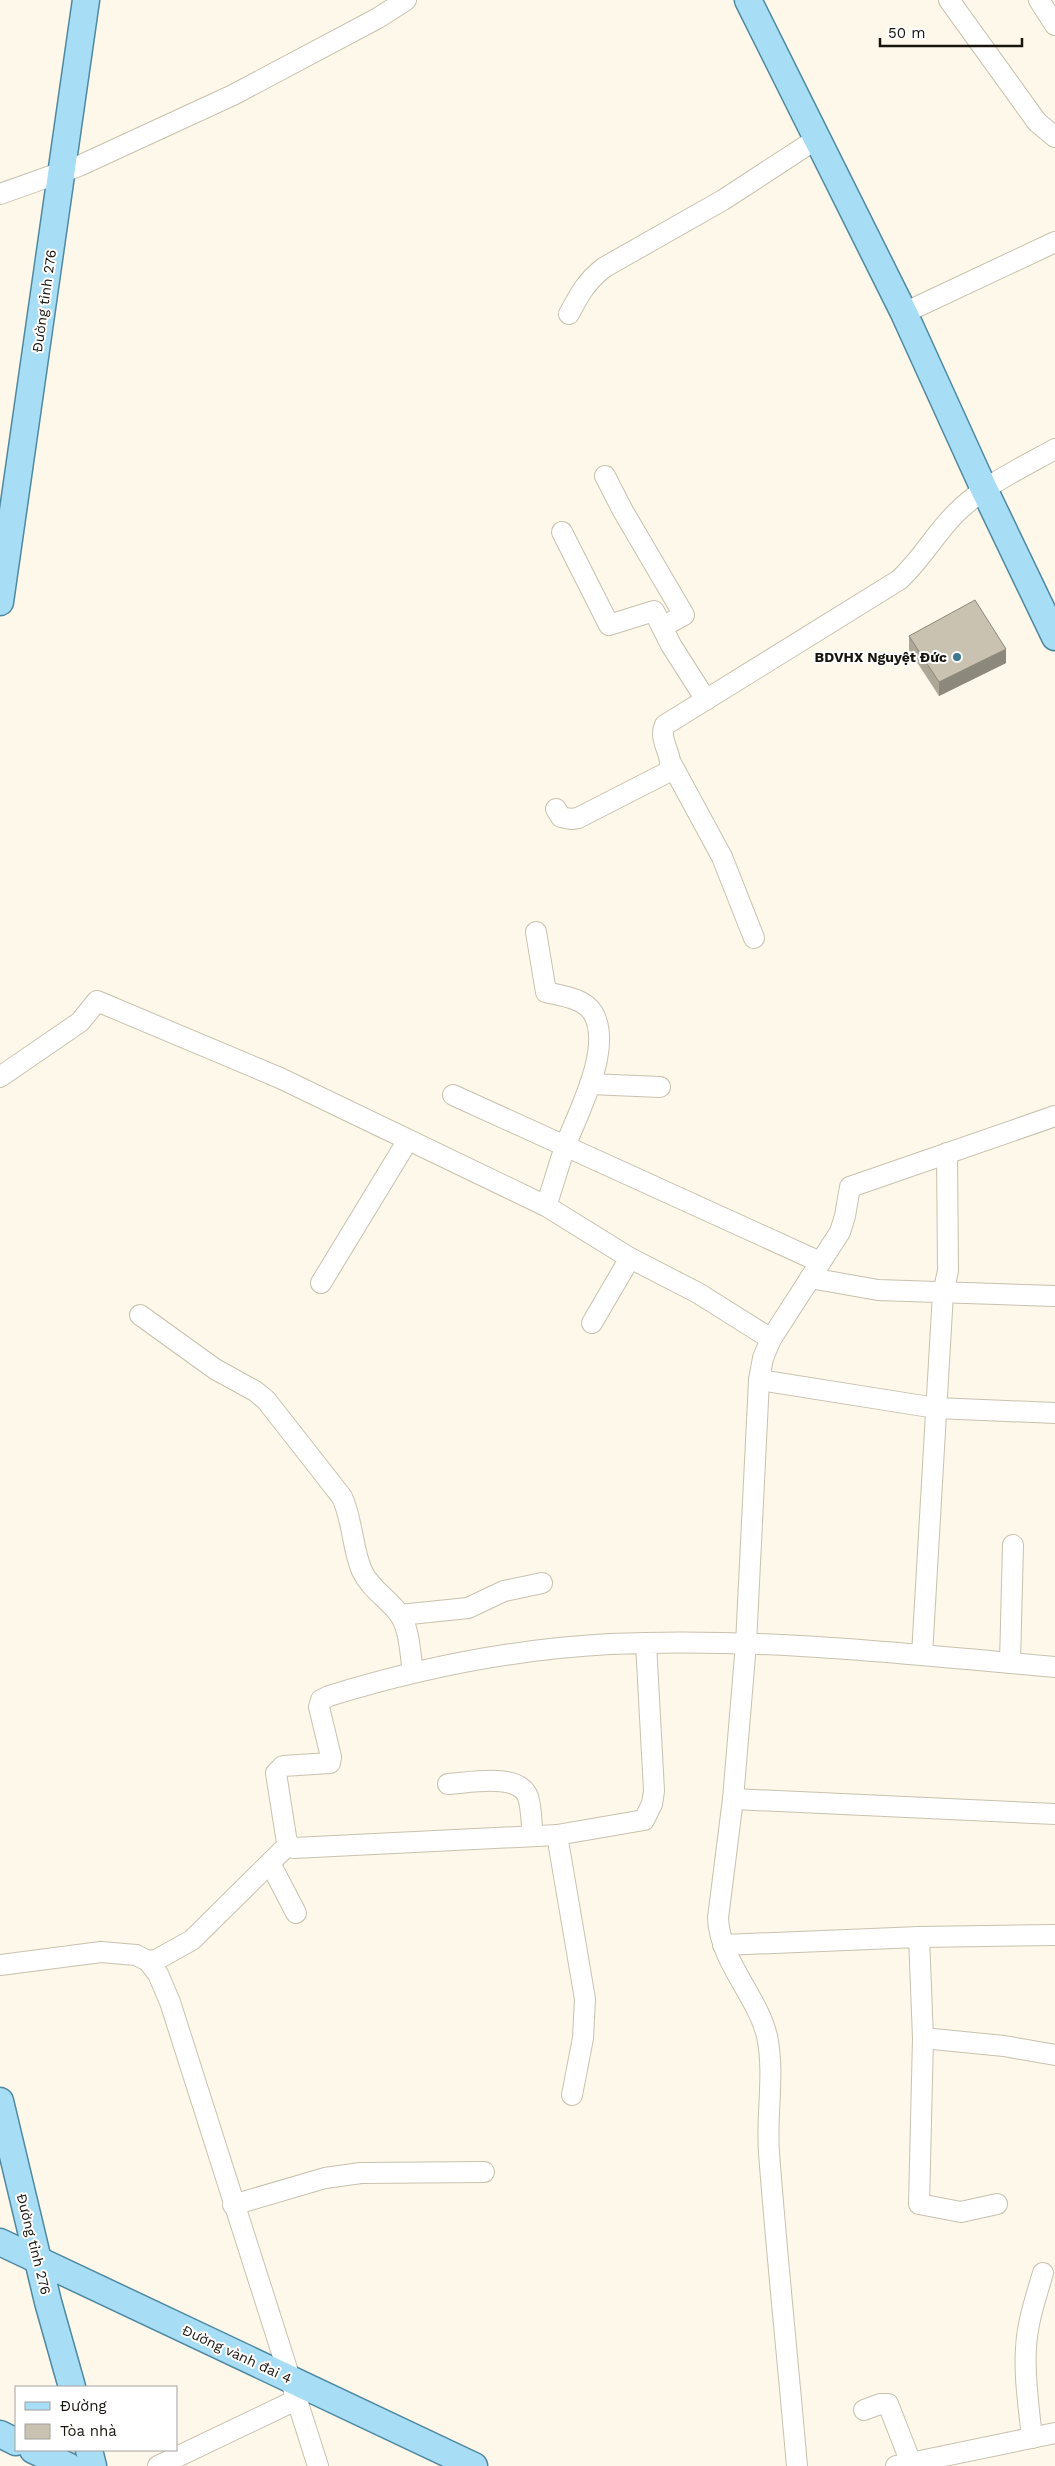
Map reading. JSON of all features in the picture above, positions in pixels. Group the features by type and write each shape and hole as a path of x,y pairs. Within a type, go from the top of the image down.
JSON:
{"main road":[{"name":"Đường tỉnh 276","path":"0,602 86,0"},
{"path":"748,0 904,313 984,489 1055,637"},
{"name":"Đường tỉnh 276","path":"0,2101 38,2259 72,2386"},
{"name":"Đường vành đai 4","path":"0,2242 38,2259 293,2389 474,2466"},
{"path":"0,2434 15,2442"},
{"path":"35,2451 68,2466"},
{"path":"89,2451 93,2466"}],"street":[{"path":"0,194 79,166 233,95 378,18 406,0"},
{"path":"949,0 1037,122 1055,137"},
{"path":"1038,0 1055,25"},
{"path":"569,314 582,290 592,277 605,267 723,200 818,138"},
{"path":"904,313 1055,242"},
{"path":"754,938 722,857 671,763 662,734 665,724 899,580 918,563 934,538 956,513 984,489 1055,449"},
{"path":"605,476 623,511 684,615 662,627"},
{"path":"562,532 609,625 654,611 706,700"},
{"path":"556,809 565,818 578,818 665,775 671,763"},
{"path":"536,932 546,992 578,1000 592,1012 599,1027 599,1050 590,1084 565,1146 546,1206"},
{"path":"0,1077 80,1022 97,1001 280,1078 546,1206 630,1258 698,1293 771,1339"},
{"path":"590,1084 660,1087"},
{"path":"453,1095 565,1146 815,1270 878,1290 1055,1296"},
{"path":"797,2466 769,2151 770,2060 766,2036 759,2013 724,1945 719,1932 718,1918 733,1799 746,1644 760,1380 763,1358 771,1339 840,1232 850,1187 1055,1116"},
{"path":"321,1284 408,1140"},
{"path":"922,1656 943,1292 948,1271 947,1153"},
{"path":"592,1323 630,1258"},
{"path":"140,1315 215,1369 255,1391 266,1400 342,1497 349,1514 362,1570 369,1584 400,1615 405,1628 412,1672"},
{"path":"760,1380 936,1408 1055,1413"},
{"path":"1010,1663 1013,1546"},
{"path":"400,1615 468,1608 504,1591 542,1582"},
{"path":"646,1643 654,1792 648,1815 644,1820 533,1836 294,1848 288,1845 285,1840 276,1773 283,1766 330,1763 331,1757 319,1707 321,1700 412,1672 567,1648 646,1643 834,1647 1055,1667"},
{"path":"448,1784 499,1781 515,1783 522,1787 528,1797 533,1836"},
{"path":"733,1799 1055,1814"},
{"path":"557,1834 584,1998 583,2038 572,2095"},
{"path":"148,1961 156,1960 192,1940 271,1865 288,1845"},
{"path":"271,1865 296,1913"},
{"path":"724,1945 919,1937 1055,1934"},
{"path":"919,1937 923,2038 919,2204 961,2212 997,2204"},
{"path":"0,1965 101,1952 136,1955 148,1961 158,1974 170,2002 233,2205 318,2466"},
{"path":"923,2038 1004,2046 1055,2056"},
{"path":"233,2205 326,2178 362,2173 484,2172"},
{"path":"1032,2438 1025,2370 1026,2347 1028,2326 1043,2272"},
{"path":"158,2466 293,2389"},
{"path":"864,2410 880,2404 888,2404 904,2464 1055,2433"}],"building":[{"name":"BDVHX Nguyệt Đức","path":"975,600 1006,649 939,682 909,636"}],"place":[{"name":"BDVHX Nguyệt Đức","path":"957,657"}]}
